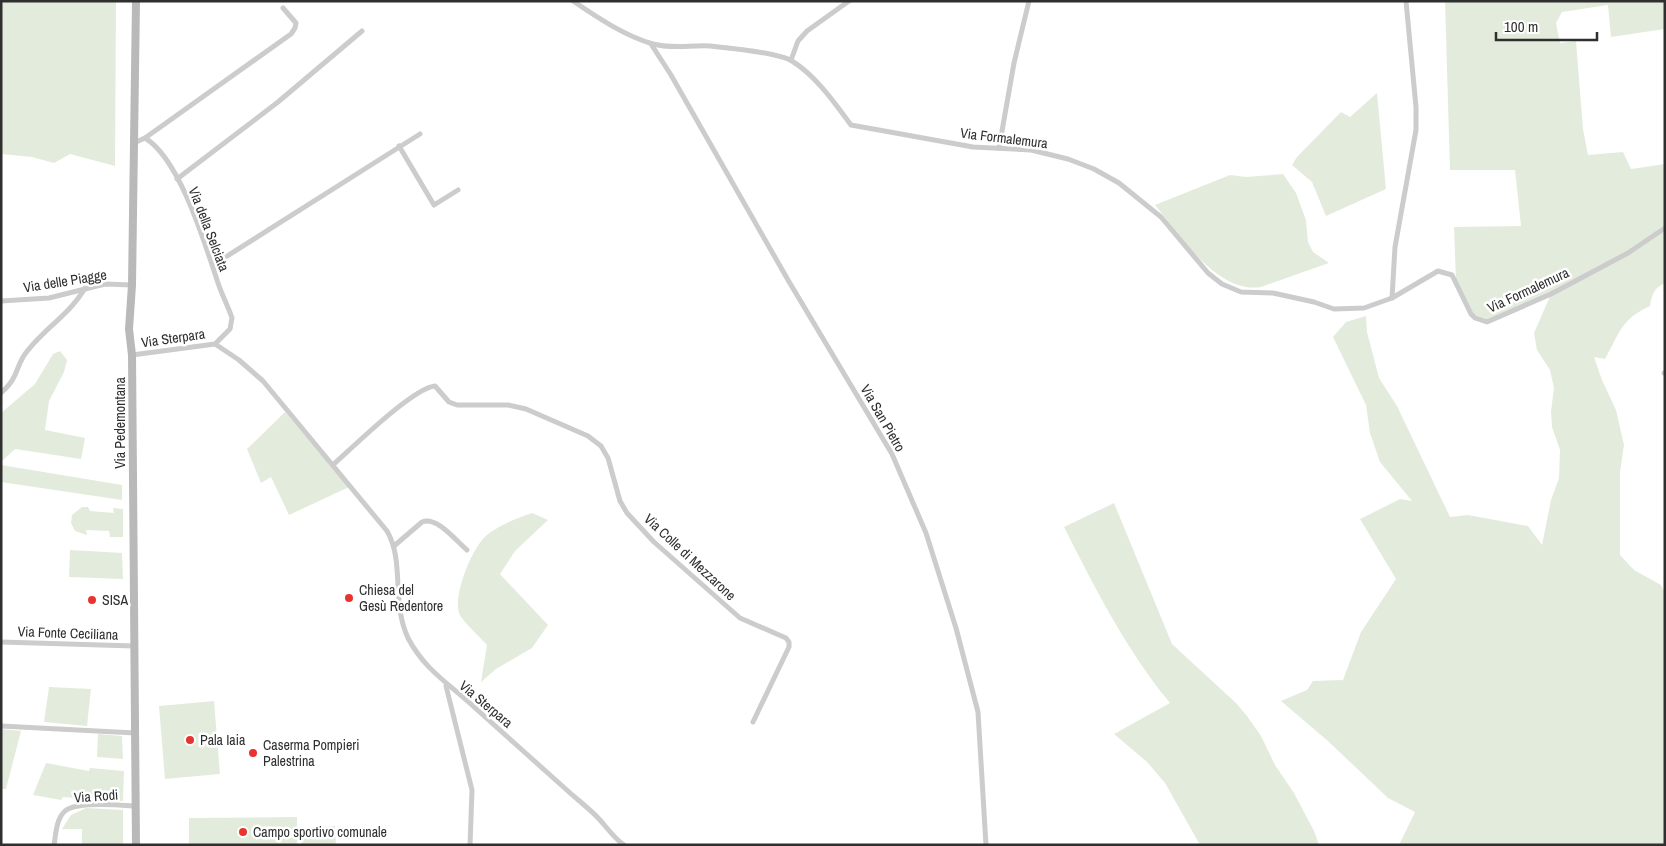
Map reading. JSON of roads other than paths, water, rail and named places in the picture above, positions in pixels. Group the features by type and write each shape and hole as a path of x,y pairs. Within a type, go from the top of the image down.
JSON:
{"street":[{"name":"Via Pedemontana","path":"136,1 132,284 129,329 132,355 136,845"},
{"path":"573,1 617,29 651,44"},
{"path":"791,60 798,41 807,31 849,1"},
{"path":"999,148 1014,63 1029,1"},
{"path":"1392,298 1395,246 1416,130 1416,107 1406,1"},
{"path":"134,143 145,138 291,34 296,28 296,23 283,8"},
{"path":"177,179 278,102 362,30"},
{"name":"Via Formalemura","path":"651,44 662,46 709,46 775,55 791,60 828,94 851,125 973,147 1031,150 1068,159 1094,169 1119,183 1161,217 1208,273 1233,290 1273,294 1314,302 1334,309 1364,308 1392,298 1432,274 1442,272 1452,275 1471,314 1481,321 1490,321 1552,294 1628,254 1665,228"},
{"name":"Via San Pietro","path":"651,44 671,75 788,280 892,454 926,533 956,628 978,712 986,845"},
{"path":"213,265 420,134"},
{"name":"Via della Selciata","path":"145,138 158,148 177,179 213,265 232,322 230,329 215,344"},
{"path":"399,146 434,205 458,190"},
{"name":"Via delle Piagge","path":"1,301 49,298 105,284 132,284"},
{"path":"1,393 14,380 24,357 76,303 85,288"},
{"name":"Via Sterpara","path":"132,355 215,344 239,360 263,381 382,523 394,546 397,599 404,627 421,658 446,685 464,698 552,776 624,845"},
{"name":"Via Colle di Mezzarone","path":"334,464 404,404 428,387 435,386 449,402 457,405 508,406 526,409 588,436 600,446 608,458 620,501 627,513 654,542 740,618 786,638 789,642 752,722"},
{"path":"394,546 422,522 428,520 436,522 467,550"},
{"name":"Via Fonte Ceciliana","path":"1,642 134,646"},
{"path":"446,685 472,790 470,845"},
{"path":"1,726 135,733"},
{"name":"Via Rodi","path":"54,845 58,822 65,812 74,806 136,806"}],"place":[{"name":"Chiesa del Gesù Redentore","path":"349,598"},
{"name":"SISA","path":"92,600"},
{"name":"Pala Iaia","path":"190,740"},
{"name":"Caserma Pompieri Palestrina","path":"253,753"},
{"name":"Campo sportivo comunale","path":"243,832"}]}
